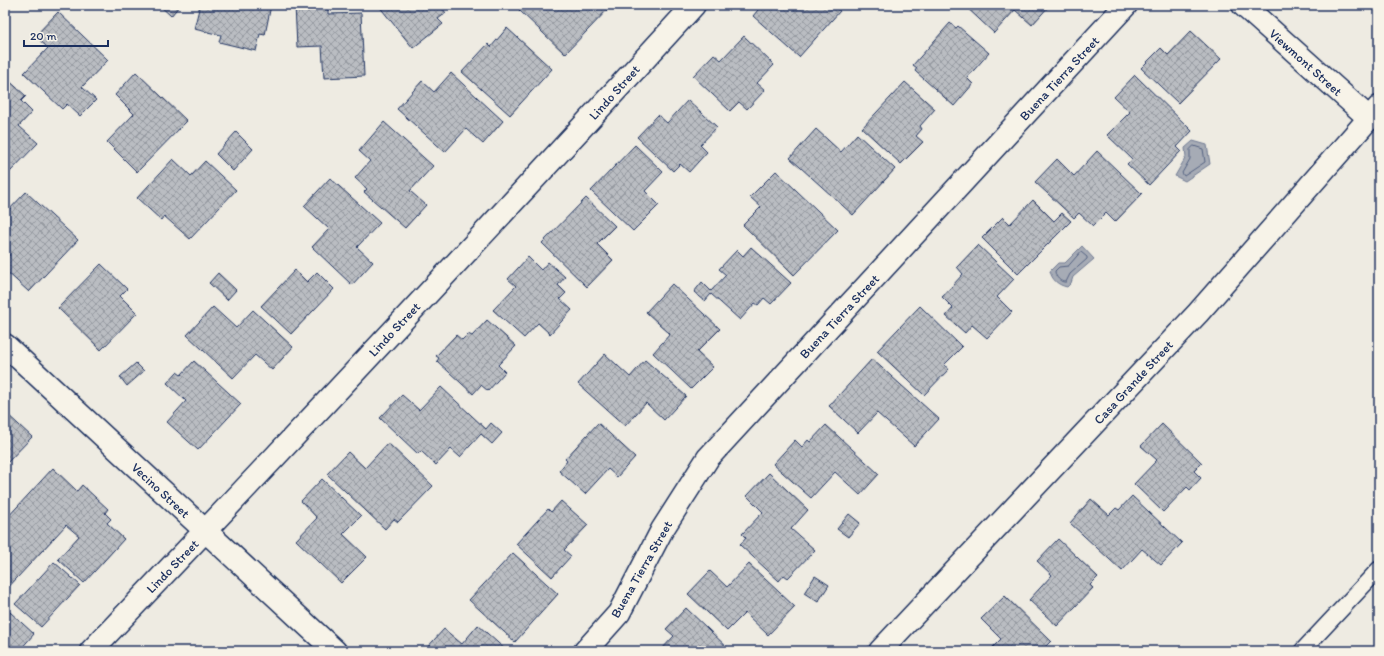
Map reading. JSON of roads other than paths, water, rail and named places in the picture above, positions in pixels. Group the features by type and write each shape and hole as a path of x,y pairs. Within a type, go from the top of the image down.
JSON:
{"street":[{"name":"Lindo Street","path":"91,651 599,109 694,5"},
{"name":"Buena Tierra Street","path":"586,651 618,613 662,530 708,458 1126,5"},
{"name":"Viewmont Street","path":"1243,5 1374,113"},
{"name":"Casa Grande Street","path":"880,651 1198,313 1374,113"},
{"name":"Vecino Street","path":"8,355 205,531 335,651"}],"lane":[{"path":"1302,651 1379,569"}],"water":[{"path":"1193,141 1207,145 1210,164 1185,181 1175,176 1186,157 1185,148"},
{"path":"1082,246 1094,259 1073,277 1071,283 1067,287 1061,285 1052,277 1050,271 1058,263 1065,263"}]}
